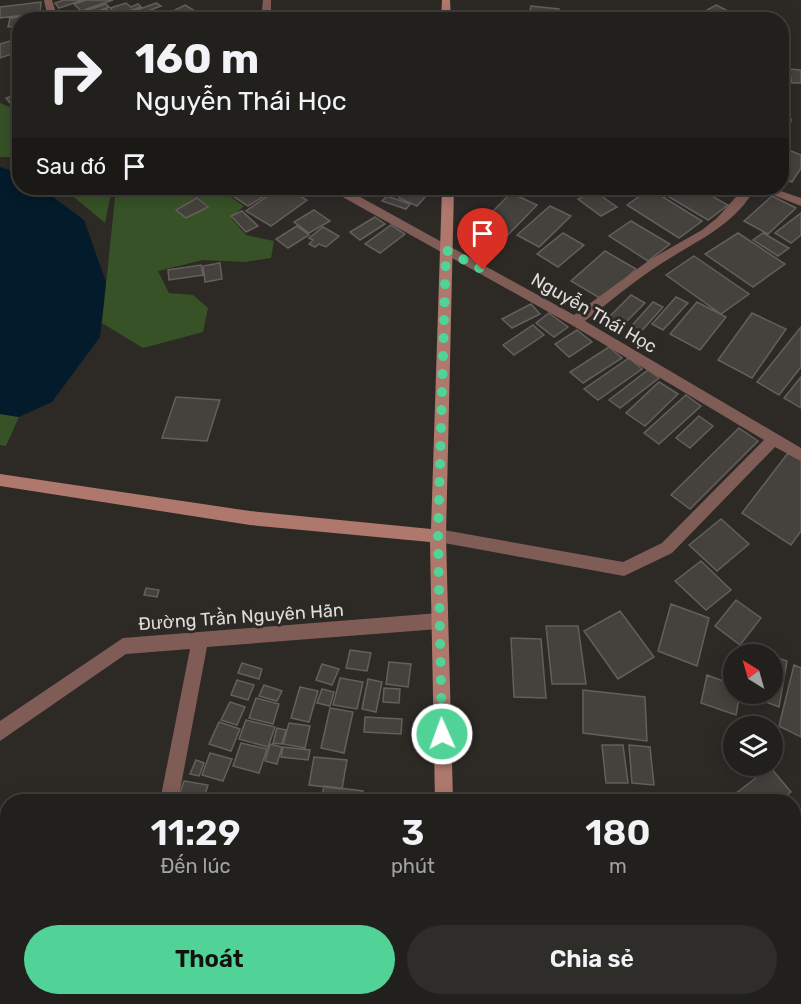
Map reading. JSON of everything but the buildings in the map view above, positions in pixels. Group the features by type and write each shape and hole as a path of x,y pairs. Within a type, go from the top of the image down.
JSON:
{"street":[{"name":"Nguyễn Thái Học","path":"348,195 575,321 801,455"},
{"path":"444,794 438,536 448,195"},
{"path":"575,321 655,262 706,233 721,221 744,195"},
{"path":"782,195 801,202"},
{"path":"0,480 250,518 438,536 624,569 666,548 774,439"},
{"name":"Đường Trần Nguyên Hãn","path":"0,732 123,646 440,621"},
{"path":"170,794 200,640"}],"green space":[{"path":"0,103 12,108 12,157 0,157"},
{"path":"71,195 111,195 105,223"},
{"path":"115,195 228,195 244,206 231,218 246,235 274,241 271,258 244,262 203,260 158,271 169,293 193,295 208,308 203,332 143,348 102,323"},
{"path":"0,414 19,417 6,446 0,445"}],"water":[{"path":"0,167 12,171 12,195 50,195 84,220 106,282 100,337 52,402 19,417 0,414"}],"route":[{"path":"442,734 438,536 446,250 483,270"}]}
